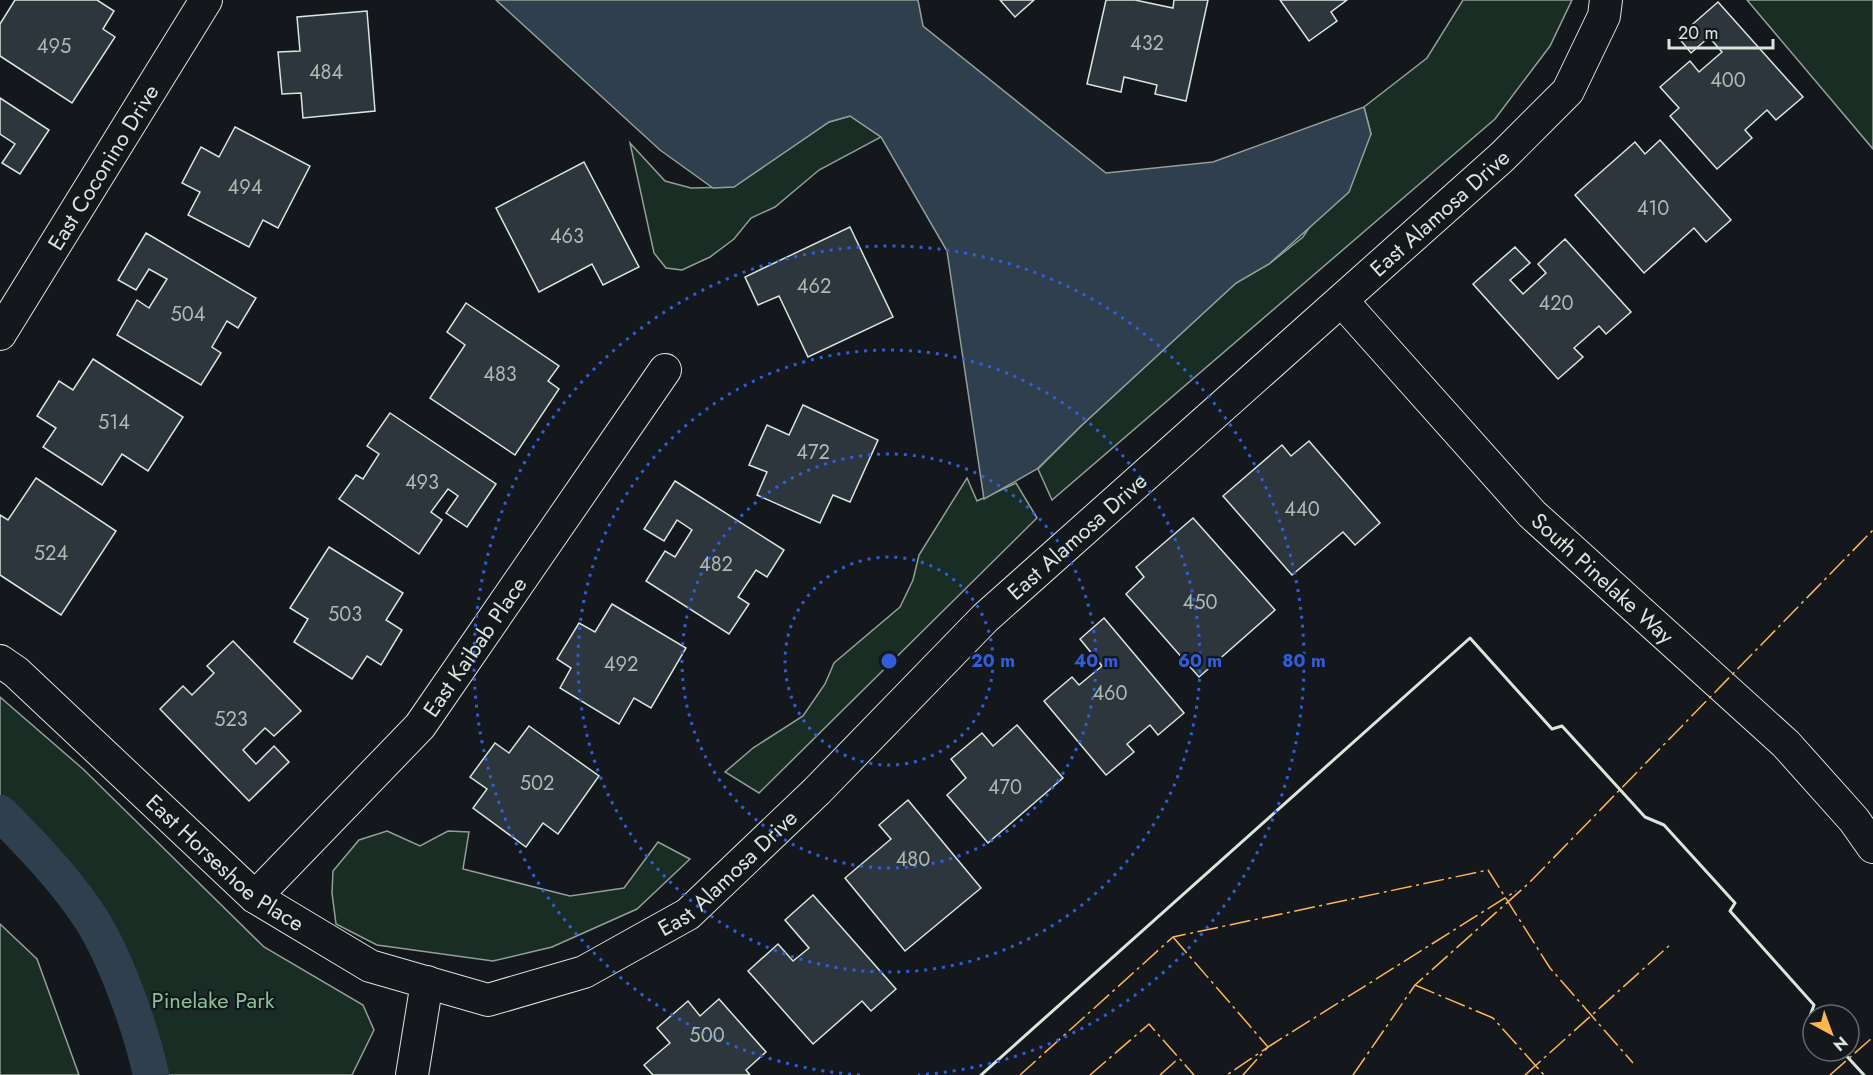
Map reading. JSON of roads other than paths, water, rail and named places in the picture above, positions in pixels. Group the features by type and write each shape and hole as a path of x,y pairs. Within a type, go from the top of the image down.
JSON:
{"street":[{"name":"East Coconino Drive","path":"0,333 206,0"},
{"name":"East Alamosa Drive","path":"488,1000 584,972 688,914 817,790 985,618 1502,157 1568,91 1604,16 1606,0"},
{"name":"South Pinelake Way","path":"1342,301 1532,514 1786,744 1854,820 1873,847"},
{"name":"East Kaibab Place","path":"255,897 420,726 665,370"},
{"name":"East Horseshoe Place","path":"0,661 16,672 92,742 255,897 370,966 488,1000"},
{"path":"412,1075 427,982"}],"water":[{"path":"496,0 918,0 923,26 1106,173 1213,162 1364,107 1371,134 1349,192 1269,264 1236,283 1037,469 984,499 947,251 881,137 850,116 829,122 734,187 713,188 660,150"}],"waterway":[{"path":"0,813 57,873 97,929 125,991 141,1035 151,1075"}],"park label":[{"name":"Pinelake Park","path":"213,1000"}]}
